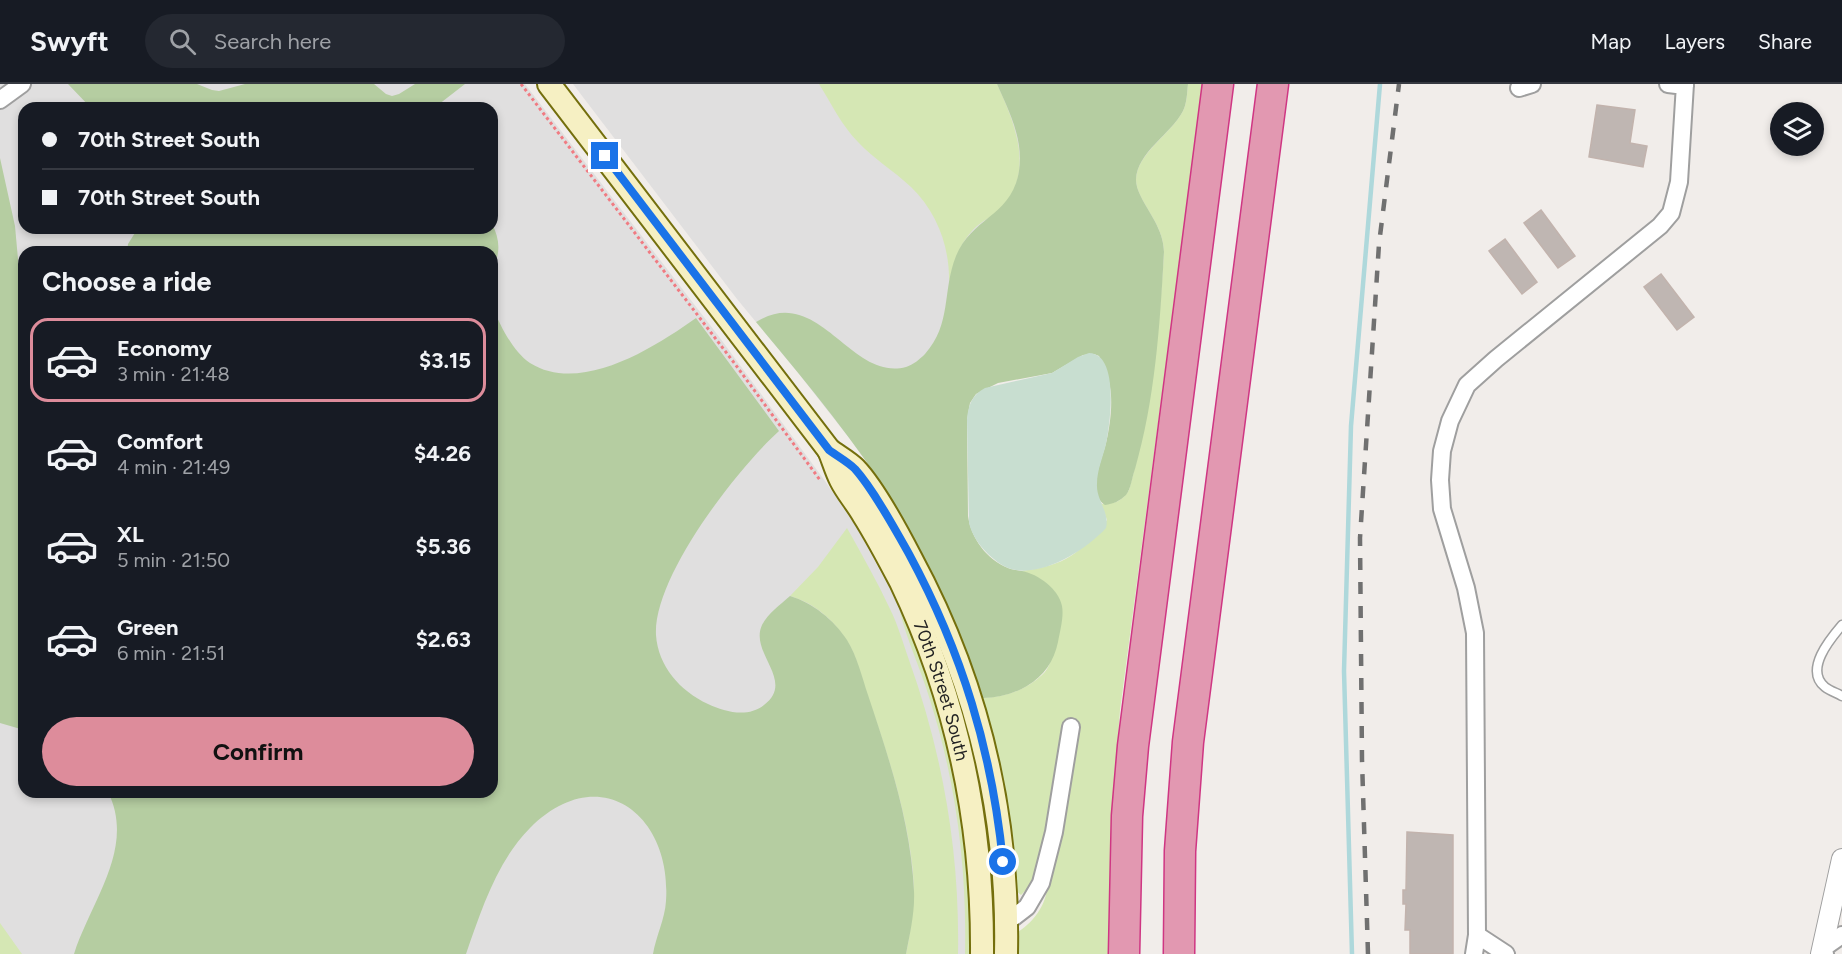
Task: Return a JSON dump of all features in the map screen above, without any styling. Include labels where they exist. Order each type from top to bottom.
[{"type":"highway","points":[[1124,954],[1127,816],[1133,746],[1218,84]]},
{"type":"highway","points":[[1179,954],[1180,850],[1188,742],[1273,84]]},
{"type":"main road","name":"70th Street South","points":[[549,84],[829,450],[840,479],[878,538],[911,603],[950,708],[966,774],[980,879],[982,954]]},
{"type":"main road","name":"70th Street South","points":[[829,450],[854,468],[893,526],[932,599],[961,668],[977,717],[990,771],[1001,842],[1007,918],[1006,954]]},
{"type":"street","points":[[0,100],[22,84]]},
{"type":"street","points":[[1474,954],[1477,935],[1475,633],[1466,588],[1442,509],[1440,480],[1442,451],[1450,421],[1467,385],[1660,226],[1671,213],[1679,182],[1685,85],[1668,84]]},
{"type":"street","points":[[1007,918],[1014,917],[1027,907],[1041,883],[1054,832],[1071,727]]},
{"type":"street","points":[[1822,952],[1842,859]]},
{"type":"street","points":[[1477,935],[1506,954]]},
{"type":"street","points":[[1822,952],[1842,935]]},
{"type":"lane","points":[[1842,625],[1820,656],[1818,669],[1819,679],[1824,687],[1842,696]]},
{"type":"path","points":[[521,84],[735,364],[823,485]]},
{"type":"shaded area","points":[[0,84],[525,84],[720,338],[825,481],[857,528],[892,593],[916,643],[958,786],[972,954],[0,954]]},
{"type":"shaded area","points":[[573,84],[1180,84],[1161,223],[857,448],[737,299]]},
{"type":"green space","points":[[68,84],[197,84],[219,91],[245,84],[374,84],[392,96],[415,84],[465,84],[442,102],[85,102]]},
{"type":"green space","points":[[819,84],[997,84],[1010,115],[1019,148],[1020,165],[1017,181],[1011,196],[1000,210],[977,226],[966,238],[955,259],[949,283],[944,243],[928,207],[911,187],[852,136]]},
{"type":"green space","points":[[997,84],[1188,84],[1183,111],[1148,152],[1138,170],[1136,180],[1140,196],[1160,231],[1164,252],[1152,389],[1142,443],[1126,495],[1116,502],[1105,505],[1099,500],[1097,493],[1097,476],[1110,422],[1111,408],[1109,383],[1099,356],[1083,355],[1052,373],[998,383],[976,394],[970,403],[967,420],[968,516],[976,540],[993,560],[1008,568],[1035,575],[1047,583],[1057,594],[1062,606],[1062,624],[1056,649],[1043,673],[1027,686],[1016,691],[983,698],[944,600],[922,553],[896,507],[847,435],[756,322],[778,313],[798,315],[816,323],[868,361],[886,368],[906,367],[925,354],[934,343],[943,319],[956,256],[963,243],[1008,198],[1015,186],[1019,171],[1017,137],[1011,115]]},
{"type":"green space","points":[[1188,84],[1203,84],[1120,710],[1111,836],[1110,954],[1016,954],[1016,933],[1028,925],[1044,900],[1047,886],[1046,873],[1043,851],[1032,884],[1021,895],[1016,891],[1000,768],[983,698],[1007,694],[1029,685],[1045,672],[1052,658],[1061,620],[1059,599],[1046,583],[1021,571],[1050,565],[1071,556],[1107,520],[1100,501],[1102,504],[1114,502],[1124,497],[1129,490],[1143,432],[1153,372],[1164,252],[1160,231],[1140,196],[1136,180],[1142,161],[1183,111]]},
{"type":"green space","points":[[0,158],[15,226],[18,259],[18,728],[0,723]]},
{"type":"green space","points":[[134,234],[497,234],[498,246],[128,246]]},
{"type":"green space","points":[[696,318],[779,431],[721,497],[683,555],[668,584],[659,611],[656,635],[661,657],[672,676],[698,699],[715,707],[744,713],[758,709],[773,696],[774,677],[761,646],[760,635],[762,625],[774,609],[790,596],[815,608],[829,619],[851,646],[891,767],[909,841],[914,891],[913,915],[906,954],[653,954],[666,901],[665,870],[657,843],[644,821],[626,806],[605,798],[581,798],[556,808],[530,828],[518,841],[491,887],[466,954],[74,954],[108,874],[114,854],[117,833],[115,813],[110,798],[498,798],[498,319],[518,352],[530,363],[550,371],[572,374],[617,363],[660,342]]},
{"type":"green space","points":[[1089,353],[1099,356],[1105,365],[1111,391],[1108,434],[1097,484],[1106,517],[1106,528],[1077,552],[1053,564],[1028,570],[1008,568],[988,554],[974,536],[969,523],[968,410],[974,397],[985,388],[1052,373]]},
{"type":"green space","points":[[847,528],[896,621],[931,732],[940,768],[952,842],[958,916],[958,954],[906,954],[914,886],[909,841],[894,776],[857,661],[844,636],[824,614],[808,603],[790,596],[818,567]]},
{"type":"green space","points":[[899,608],[935,697],[958,790],[968,853],[972,954],[965,954],[962,857],[947,762],[930,700]]},
{"type":"green space","points":[[0,923],[22,954],[0,954]]},
{"type":"building","points":[[1597,105],[1635,110],[1630,143],[1647,146],[1643,167],[1589,157]]},
{"type":"building","points":[[1541,210],[1575,256],[1558,268],[1524,223]]},
{"type":"building","points":[[1505,239],[1537,282],[1522,294],[1489,251]]},
{"type":"building","points":[[1661,274],[1694,317],[1677,330],[1644,287]]},
{"type":"building","points":[[1407,832],[1453,835],[1453,954],[1410,954],[1410,930],[1405,930],[1406,904],[1403,904],[1403,890],[1406,890]]},
{"type":"waterway","points":[[1352,954],[1344,671],[1351,426],[1380,84]]},
{"type":"railway","points":[[1368,954],[1362,760],[1360,538],[1379,244],[1399,84]]},
{"type":"route","points":[[605,156],[829,450],[854,468],[904,545],[932,599],[972,698],[990,771],[1003,862]]}]
